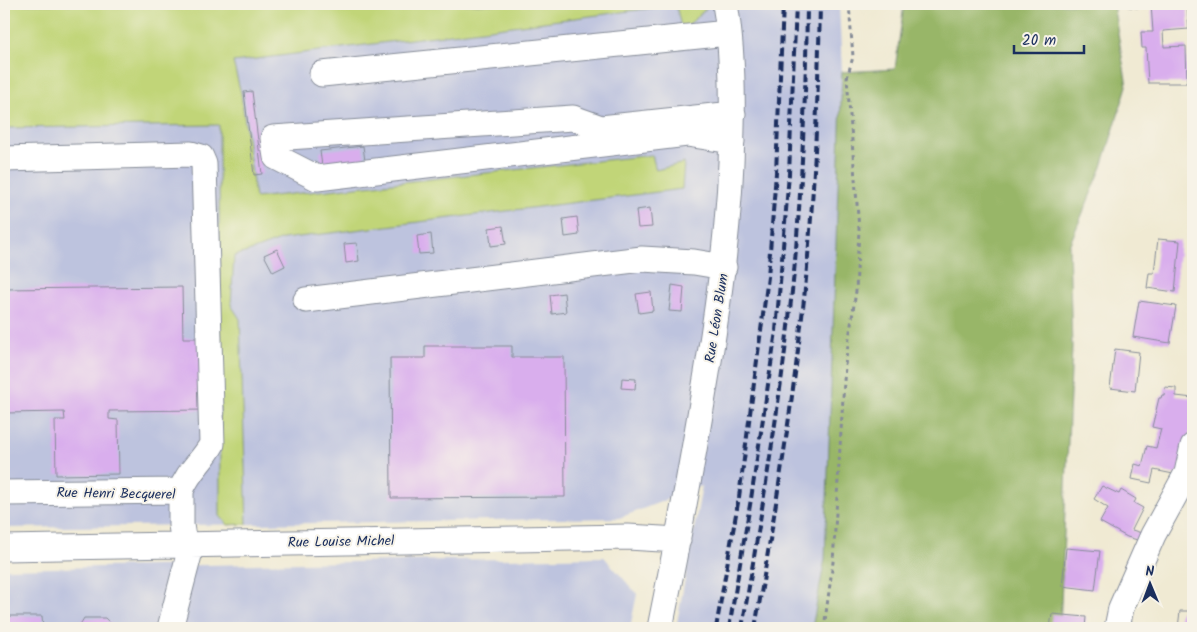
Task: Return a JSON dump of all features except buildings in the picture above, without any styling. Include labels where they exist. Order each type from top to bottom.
[{"type":"street","name":"Rue Léon Blum","points":[[660,628],[678,540],[724,267],[731,187],[734,91],[725,4]]},
{"type":"street","points":[[322,74],[728,33]]},
{"type":"street","points":[[732,114],[601,128],[573,118],[273,138],[276,157],[317,178],[687,134],[732,141]]},
{"type":"street","points":[[4,159],[191,154],[201,157],[204,164],[212,444],[185,479],[181,491]]},
{"type":"street","points":[[306,300],[642,259],[694,262],[724,267]]},
{"type":"street","points":[[1117,628],[1121,608],[1152,535],[1187,473],[1193,446]]},
{"type":"street","name":"Rue Henri Becquerel","points":[[4,493],[181,491],[181,525],[184,544],[189,555],[170,628]]},
{"type":"street","name":"Rue Louise Michel","points":[[4,548],[628,537],[678,540]]},
{"type":"path","points":[[824,628],[833,562],[845,365],[856,291],[860,229],[847,78],[853,57],[848,4]]},
{"type":"shaded area","points":[[4,4],[839,4],[842,72],[825,559],[812,628],[676,628],[702,486],[619,518],[4,528]]},
{"type":"shaded area","points":[[604,557],[637,594],[630,628],[4,628],[4,569]]},
{"type":"green space","points":[[4,4],[711,4],[682,31],[676,5],[233,62],[241,93],[255,198],[652,155],[656,170],[684,163],[682,189],[283,239],[234,256],[231,305],[240,319],[247,524],[228,525],[220,516],[219,125],[4,128]]},
{"type":"green space","points":[[904,4],[1113,4],[1127,86],[1102,167],[1069,246],[1072,347],[1060,628],[812,628],[825,559],[842,72],[895,69]]},
{"type":"railway","points":[[716,628],[739,497],[768,277],[776,173],[783,4]]},
{"type":"railway","points":[[729,628],[751,499],[776,331],[789,174],[796,4]]},
{"type":"railway","points":[[742,628],[778,406],[794,272],[803,138],[807,4]]},
{"type":"railway","points":[[755,628],[782,464],[804,299],[815,152],[820,4]]}]
